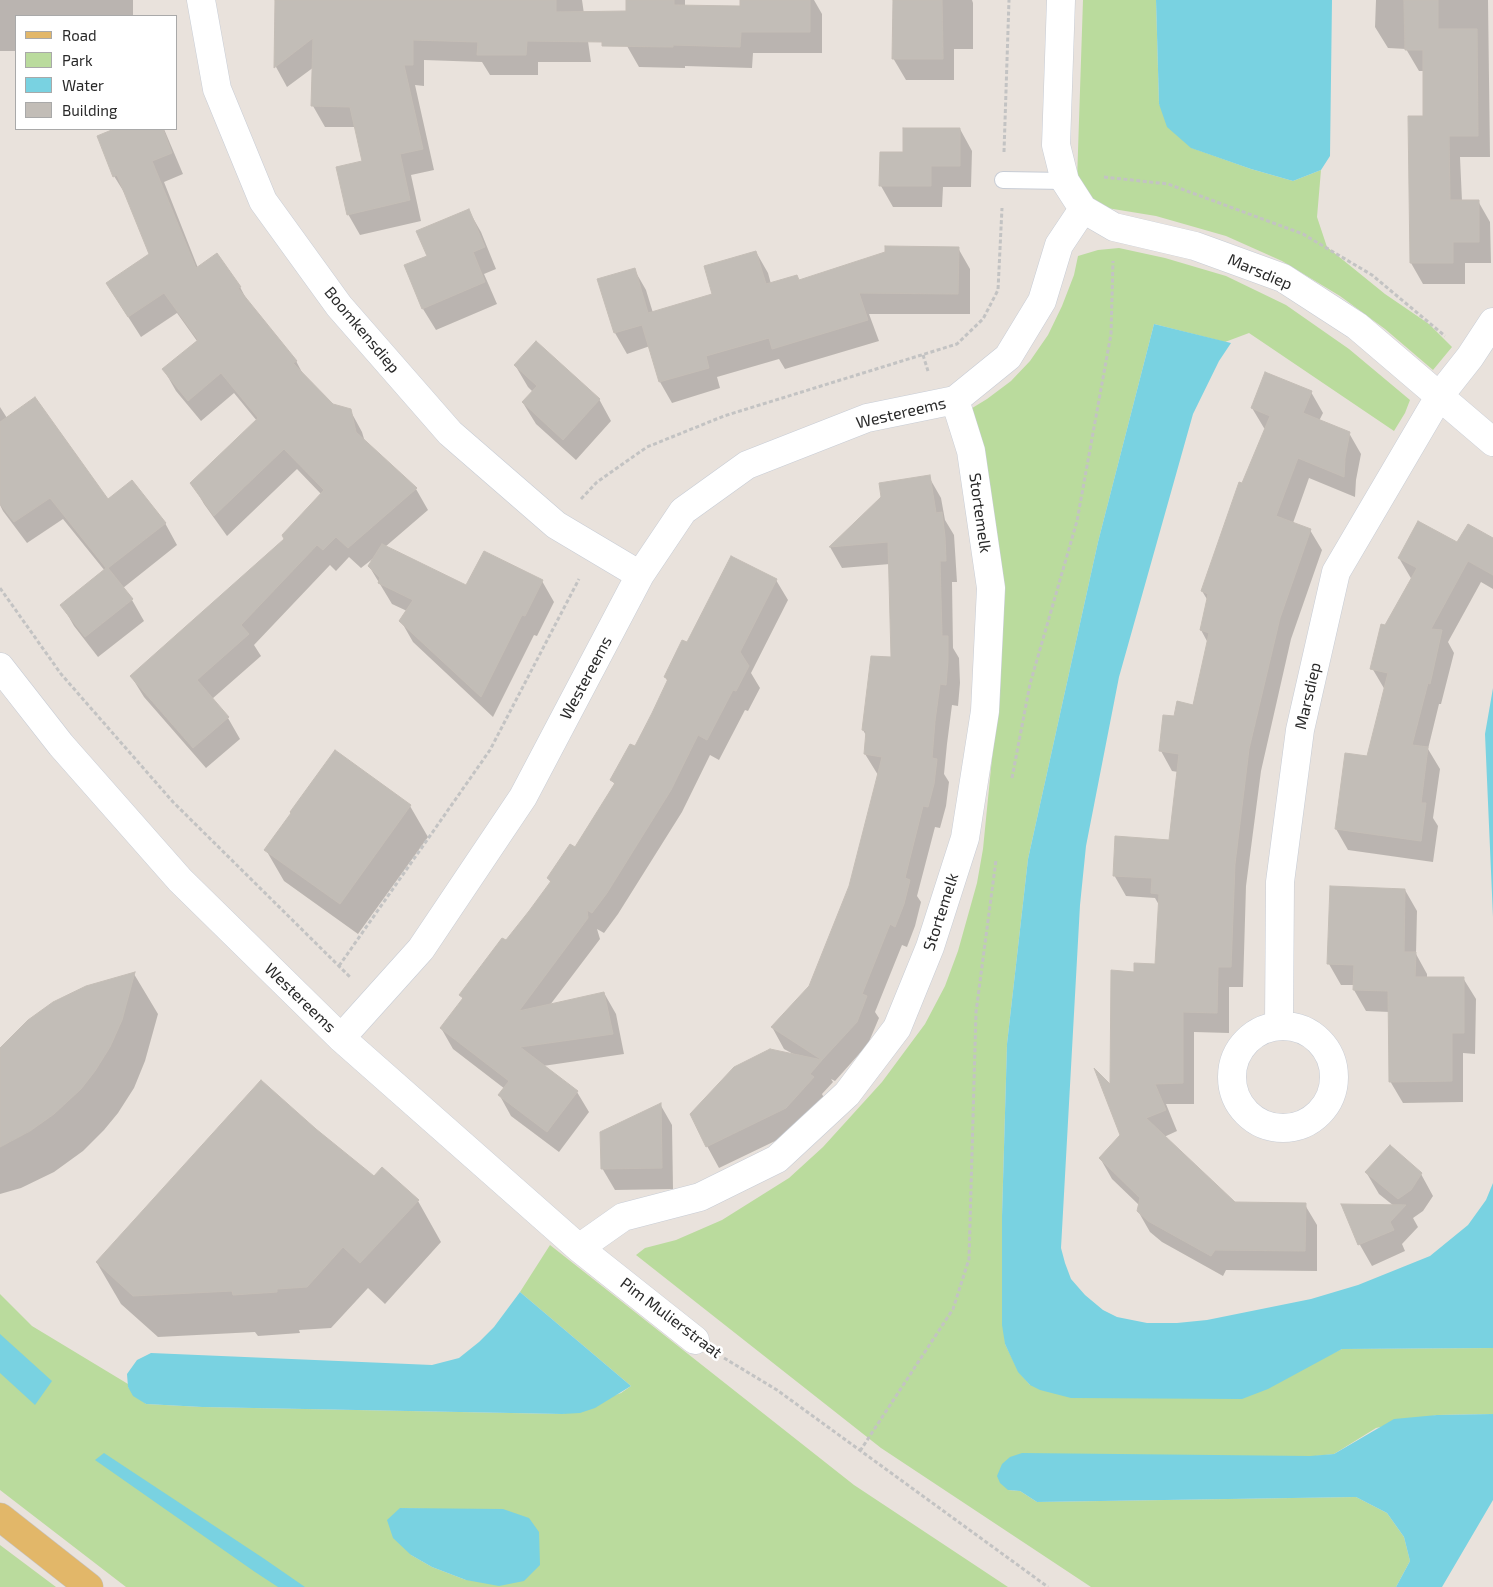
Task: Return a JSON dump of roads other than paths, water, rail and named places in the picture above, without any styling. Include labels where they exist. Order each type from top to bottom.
[{"type":"main road","points":[[0,1517],[89,1587]]},
{"type":"street","name":"Boomkensdiep","points":[[201,0],[217,89],[264,201],[339,306],[450,433],[556,525],[640,575]]},
{"type":"street","points":[[1061,0],[1056,145],[1065,181],[1083,209]]},
{"type":"street","name":"Marsdiep","points":[[1083,209],[1114,227],[1195,246],[1283,278],[1357,326],[1493,442]]},
{"type":"street","name":"Westereems","points":[[0,667],[61,745],[180,880],[341,1038],[421,949],[523,797],[640,575],[683,511],[747,465],[867,418],[955,400],[1008,357],[1042,301],[1059,245],[1083,209]]},
{"type":"street","points":[[1440,395],[1470,357],[1493,322]]},
{"type":"street","name":"Marsdiep","points":[[1280,1025],[1280,882],[1282,863],[1300,730],[1336,572],[1440,395]]},
{"type":"street","name":"Stortemelk","points":[[580,1248],[623,1217],[700,1197],[777,1159],[847,1094],[896,1028],[930,947],[965,838],[985,711],[991,588],[971,451],[955,400]]},
{"type":"street","name":"Pim Mulierstraat","points":[[341,1038],[580,1248],[695,1340]]},
{"type":"lane","points":[[1003,180],[1065,181]]},
{"type":"water","points":[[1156,0],[1332,0],[1330,156],[1321,170],[1293,181],[1251,169],[1191,148],[1167,127],[1159,104]]},
{"type":"water","points":[[1154,324],[1231,343],[1219,361],[1193,414],[1119,677],[1086,846],[1080,905],[1061,1248],[1065,1263],[1071,1279],[1085,1295],[1103,1310],[1117,1317],[1147,1323],[1207,1320],[1311,1299],[1358,1285],[1430,1256],[1468,1225],[1486,1200],[1493,1183],[1493,1348],[1342,1349],[1268,1389],[1242,1399],[1071,1398],[1040,1390],[1030,1385],[1018,1372],[1005,1344],[1002,1325],[1002,1216],[1007,1044],[1028,859],[1098,542]]},
{"type":"water","points":[[1493,688],[1493,917],[1485,734]]},
{"type":"water","points":[[520,1292],[631,1386],[595,1408],[580,1413],[562,1414],[202,1407],[146,1404],[133,1396],[128,1387],[127,1374],[137,1360],[151,1353],[432,1365],[459,1358],[479,1342],[494,1327]]},
{"type":"water","points":[[0,1334],[52,1381],[35,1405],[0,1373]]},
{"type":"water","points":[[1493,1414],[1493,1500],[1442,1587],[1396,1587],[1410,1561],[1404,1537],[1387,1513],[1356,1497],[1037,1502],[1020,1491],[1008,1490],[1000,1483],[997,1476],[1002,1464],[1010,1457],[1022,1453],[1310,1456],[1334,1454],[1394,1419],[1437,1415]]},
{"type":"water","points":[[104,1453],[305,1587],[278,1587],[255,1572],[95,1460]]},
{"type":"water","points":[[400,1508],[503,1509],[529,1518],[539,1532],[540,1565],[524,1581],[499,1586],[466,1580],[432,1567],[411,1555],[393,1538],[387,1520]]}]
